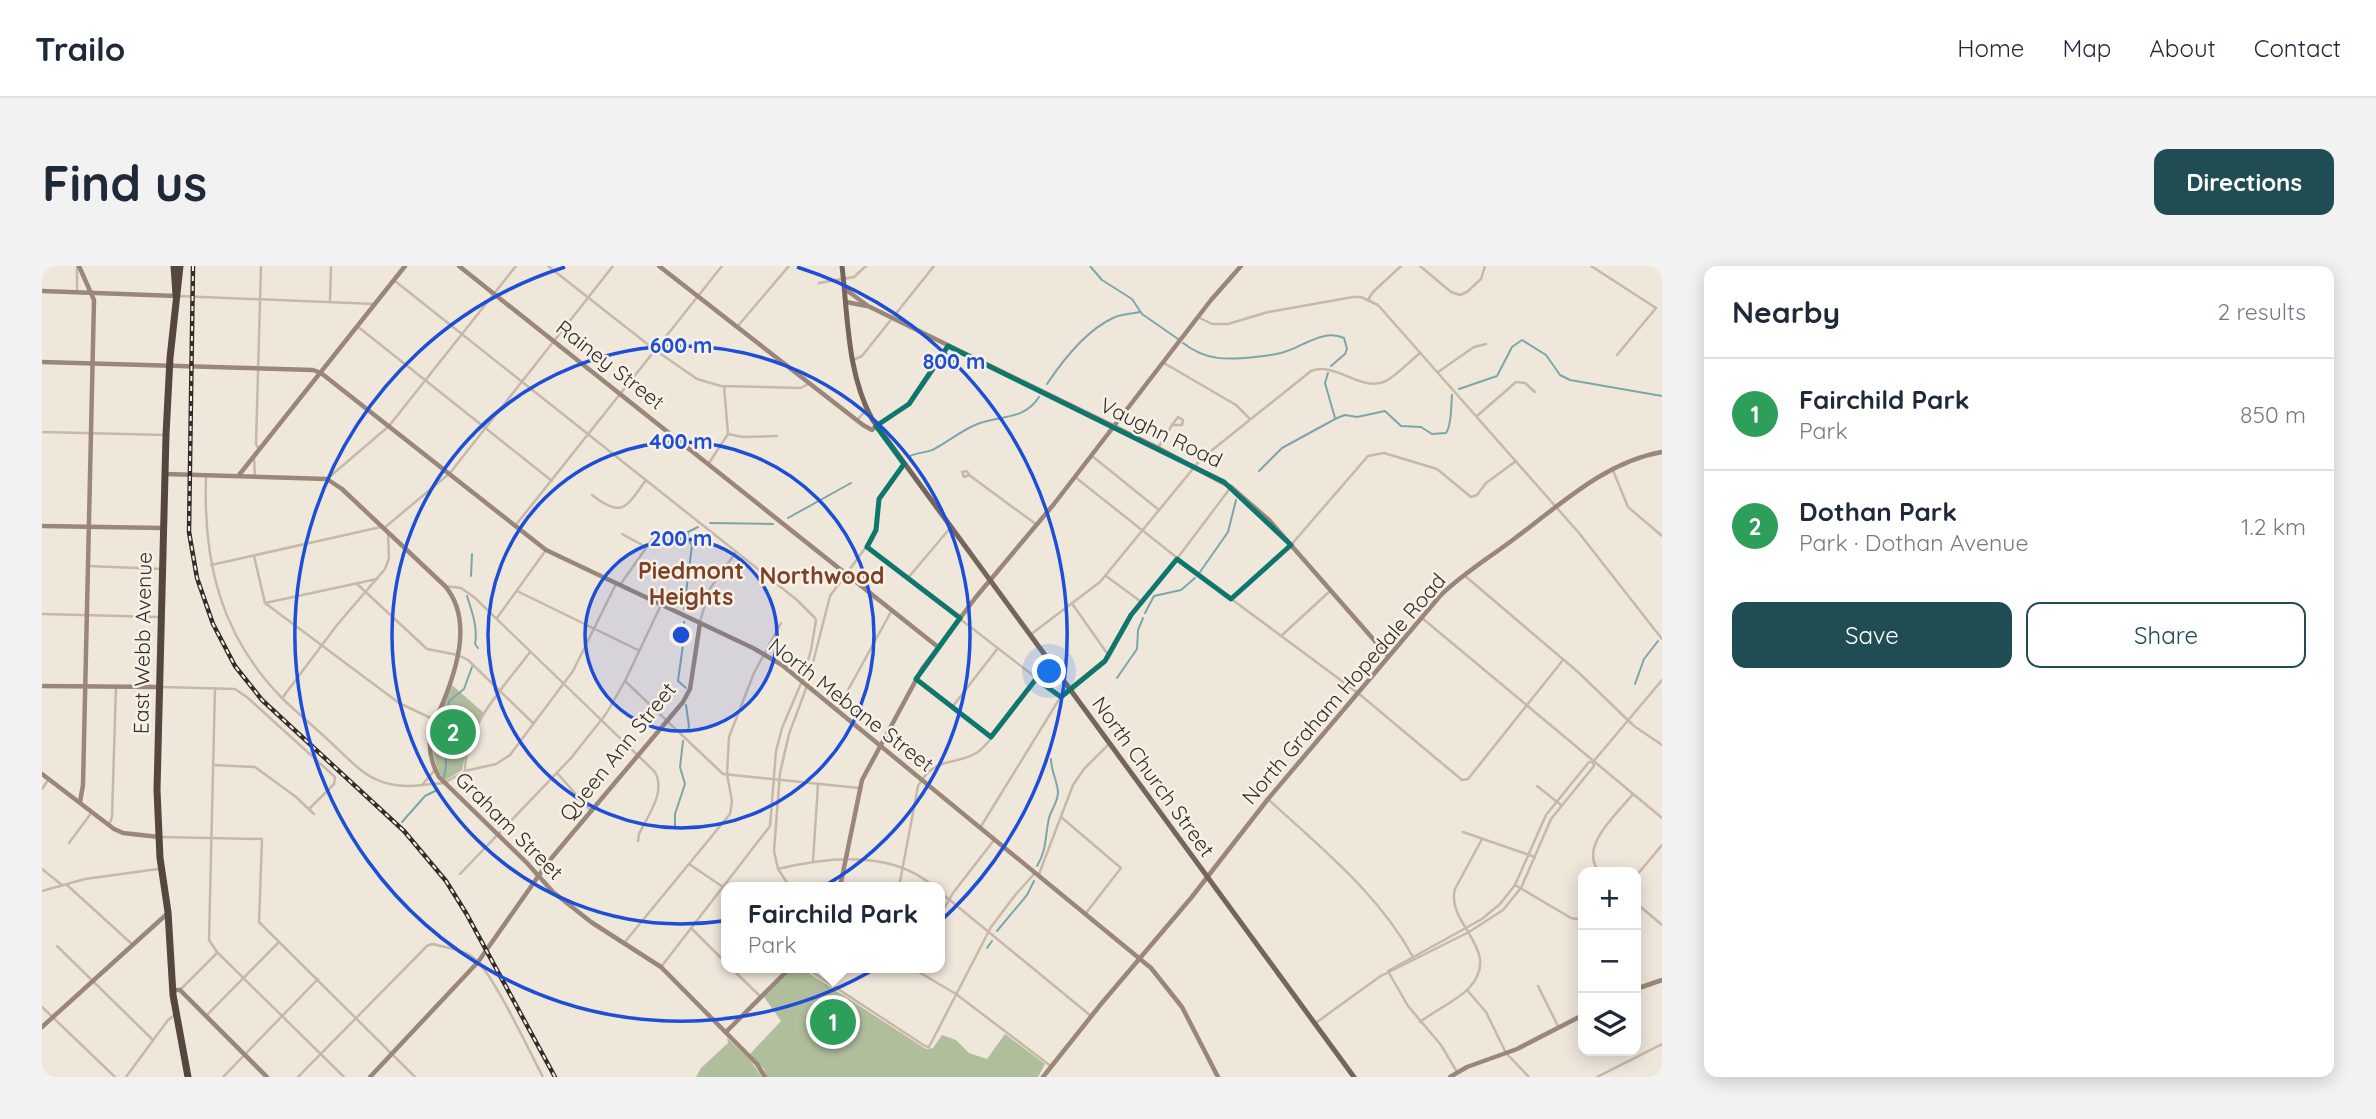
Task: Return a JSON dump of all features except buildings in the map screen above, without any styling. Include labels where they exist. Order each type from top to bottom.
[{"type":"highway","name":"East Webb Avenue","points":[[174,266],[173,287],[176,296]]},
{"type":"highway","name":"East Webb Avenue","points":[[180,266],[166,435],[157,790],[176,1014],[188,1077]]},
{"type":"main road","name":"North Church Street","points":[[842,266],[856,379],[876,426],[1354,1077]]},
{"type":"street","points":[[77,292],[78,266]]},
{"type":"street","points":[[78,266],[93,293],[83,795],[80,802]]},
{"type":"street","points":[[259,450],[256,444],[261,266]]},
{"type":"street","points":[[330,302],[331,266]]},
{"type":"street","points":[[239,476],[405,266]]},
{"type":"street","name":"Rainey Street","points":[[458,266],[938,647]]},
{"type":"street","points":[[165,474],[327,479],[389,426],[516,266]]},
{"type":"street","points":[[548,266],[655,350],[697,379],[724,386],[801,388],[809,384]]},
{"type":"street","points":[[211,565],[382,528],[450,473],[613,266]]},
{"type":"street","points":[[659,266],[872,430],[909,404],[933,374],[948,346]]},
{"type":"street","points":[[515,526],[722,266]]},
{"type":"street","points":[[737,327],[789,266]]},
{"type":"street","points":[[819,283],[856,276],[866,266]]},
{"type":"street","points":[[853,360],[862,356],[934,266]]},
{"type":"street","points":[[841,882],[859,788],[916,679],[960,618],[1115,428],[1198,317],[1241,266]]},
{"type":"street","points":[[1368,300],[1401,266]]},
{"type":"street","points":[[1420,266],[1451,292],[1460,295],[1481,279],[1485,266]]},
{"type":"street","points":[[1591,266],[1656,309],[1617,355]]},
{"type":"street","points":[[394,281],[797,600],[815,618],[825,619]]},
{"type":"street","name":"Vaughn Road","points":[[844,288],[868,306],[1158,448],[1231,487],[1259,510],[1388,656]]},
{"type":"street","points":[[42,291],[375,304]]},
{"type":"street","points":[[1198,317],[1223,325],[1268,312],[1357,297],[1382,309],[1557,507],[1662,639]]},
{"type":"street","name":"Vaughn Road","points":[[846,302],[868,306]]},
{"type":"street","points":[[357,326],[553,481]]},
{"type":"street","points":[[1438,372],[1474,347],[1486,344]]},
{"type":"street","points":[[1030,635],[1073,605],[1106,576],[1194,466],[1315,369],[1325,368],[1366,383],[1379,383],[1394,375],[1420,352]]},
{"type":"street","points":[[42,362],[313,370],[321,373]]},
{"type":"street","points":[[1164,363],[1230,401],[1250,419]]},
{"type":"street","name":"North Mebane Street","points":[[321,373],[546,550],[763,653],[802,681],[1157,974],[1181,1006],[1218,1077]]},
{"type":"street","points":[[1477,416],[1516,382],[1525,383],[1535,392]]},
{"type":"street","points":[[709,463],[728,434],[724,386]]},
{"type":"street","points":[[858,419],[867,409]]},
{"type":"street","points":[[1158,448],[1172,425]]},
{"type":"street","points":[[42,432],[166,435]]},
{"type":"street","points":[[728,434],[743,437],[777,436]]},
{"type":"street","name":"North Graham Hopedale Road","points":[[1043,1077],[1268,799],[1440,596],[1612,468],[1662,452]]},
{"type":"street","points":[[1231,598],[1291,545],[1363,460],[1372,454],[1384,453],[1437,469],[1471,497],[1516,461]]},
{"type":"street","points":[[1092,456],[1159,510]]},
{"type":"street","points":[[254,457],[255,476]]},
{"type":"street","points":[[787,882],[778,869],[775,836],[779,780],[789,734],[807,686],[830,596],[867,547],[876,530],[879,499],[904,464]]},
{"type":"street","points":[[1612,468],[1628,507],[1662,536]]},
{"type":"street","points":[[969,475],[1037,525]]},
{"type":"street","points":[[206,476],[205,519],[211,565],[224,610],[251,660],[282,698],[375,780],[400,787],[444,783],[465,771],[492,766],[507,758],[576,666],[618,584],[658,531]]},
{"type":"street","points":[[1075,477],[1177,559],[1358,693],[1464,781],[1563,660]]},
{"type":"street","name":"Graham Street","points":[[327,479],[342,489],[454,597],[460,626],[458,655],[430,742],[435,769],[444,783],[553,892],[579,914],[661,967],[757,1064],[765,1077]]},
{"type":"street","points":[[592,495],[609,508],[621,507],[631,500],[646,480]]},
{"type":"street","points":[[980,828],[1060,697],[1109,657],[1125,625],[1141,602],[1231,487]]},
{"type":"street","points":[[42,526],[163,528]]},
{"type":"street","points":[[908,578],[951,527]]},
{"type":"street","points":[[282,698],[386,567],[389,558],[388,534]]},
{"type":"street","points":[[622,534],[646,547]]},
{"type":"street","points":[[867,547],[1060,697]]},
{"type":"street","points":[[496,619],[546,550]]},
{"type":"street","name":"Queen Ann Street","points":[[370,1077],[478,962],[539,876],[683,702],[690,688],[700,622],[709,590],[736,552]]},
{"type":"street","points":[[254,556],[265,603],[399,703],[436,720]]},
{"type":"street","points":[[88,566],[162,569]]},
{"type":"street","points":[[1106,576],[1141,602]]},
{"type":"street","points":[[1464,576],[1563,660],[1628,720],[1662,745]]},
{"type":"street","points":[[265,603],[377,579]]},
{"type":"street","points":[[356,583],[427,649],[458,655],[473,664],[533,723]]},
{"type":"street","points":[[445,586],[467,591],[655,772],[659,791],[638,841]]},
{"type":"street","points":[[1281,636],[1331,591]]},
{"type":"street","points":[[517,592],[638,650]]},
{"type":"street","points":[[460,874],[556,773],[601,720],[625,681],[661,605]]},
{"type":"street","points":[[1073,605],[1109,657]]},
{"type":"street","points":[[837,710],[892,610]]},
{"type":"street","points":[[42,614],[160,617]]},
{"type":"street","points":[[729,882],[771,822],[772,779],[782,728],[802,681],[811,650],[815,618]]},
{"type":"street","points":[[1422,618],[1662,818]]},
{"type":"street","points":[[624,943],[731,811],[727,774],[732,728],[763,653],[781,623]]},
{"type":"street","points":[[952,707],[998,648]]},
{"type":"street","points":[[465,771],[472,735],[530,652]]},
{"type":"street","points":[[916,679],[990,737]]},
{"type":"street","points":[[900,882],[921,780],[940,763],[974,754],[1036,679]]},
{"type":"street","points":[[1315,1024],[1381,976],[1495,909],[1516,885],[1544,820],[1556,802],[1662,680]]},
{"type":"street","points":[[625,681],[720,772],[859,788]]},
{"type":"street","points":[[42,686],[237,690],[335,778],[334,784],[309,809]]},
{"type":"street","points":[[109,825],[112,817],[116,686]]},
{"type":"street","points":[[215,688],[209,940],[217,952],[344,1077]]},
{"type":"street","points":[[814,973],[925,1046],[929,1046],[988,932],[1016,894],[1045,864],[1078,777],[1110,744]]},
{"type":"street","points":[[1381,976],[1469,932],[1498,914],[1521,888],[1551,819],[1594,766],[1593,762]]},
{"type":"street","points":[[213,765],[255,767],[314,814]]},
{"type":"street","points":[[422,785],[435,769]]},
{"type":"street","points":[[556,773],[591,811]]},
{"type":"street","points":[[42,774],[123,833],[159,837],[262,839],[258,919],[415,1077]]},
{"type":"street","points":[[42,789],[49,779]]},
{"type":"street","points":[[813,861],[818,784]]},
{"type":"street","points":[[1537,786],[1561,805]]},
{"type":"street","points":[[1596,867],[1592,861],[1594,844],[1633,794]]},
{"type":"street","points":[[1268,799],[1353,876],[1400,934],[1413,958]]},
{"type":"street","points":[[69,843],[92,812]]},
{"type":"street","points":[[1061,817],[1120,866],[1120,872],[1085,914]]},
{"type":"street","points":[[767,831],[775,836]]},
{"type":"street","points":[[1463,832],[1535,857]]},
{"type":"street","points":[[945,905],[994,839]]},
{"type":"street","points":[[1420,1022],[1467,990],[1477,974],[1477,945],[1455,908],[1453,894],[1482,839]]},
{"type":"street","points":[[1641,870],[1662,845]]},
{"type":"street","points":[[778,869],[813,861],[845,858],[902,869],[927,882]]},
{"type":"street","points":[[689,864],[721,884]]},
{"type":"street","points":[[42,891],[93,878],[162,868]]},
{"type":"street","points":[[42,869],[62,886]]},
{"type":"street","points":[[67,885],[133,945]]},
{"type":"street","points":[[1516,885],[1571,918],[1578,919]]},
{"type":"street","points":[[661,967],[721,892]]},
{"type":"street","points":[[945,896],[1091,1016]]},
{"type":"street","points":[[1641,907],[1662,925]]},
{"type":"street","points":[[42,1027],[168,912]]},
{"type":"street","points":[[691,928],[721,958]]},
{"type":"street","points":[[206,1016],[279,942]]},
{"type":"street","points":[[298,1077],[430,944],[472,956],[478,962],[543,1077]]},
{"type":"street","points":[[57,946],[153,1040]]},
{"type":"street","points":[[217,952],[176,990],[267,1077]]},
{"type":"street","points":[[736,973],[761,997]]},
{"type":"street","points":[[726,1032],[785,973]]},
{"type":"street","points":[[920,973],[956,994],[1052,1067]]},
{"type":"street","points":[[1389,973],[1408,1006],[1444,1049],[1457,1072]]},
{"type":"street","points":[[223,1077],[318,979]]},
{"type":"street","points":[[1641,987],[1662,980]]},
{"type":"street","points":[[1538,986],[1559,1028]]},
{"type":"street","points":[[1467,990],[1486,1012],[1506,1053],[1529,1077]]},
{"type":"street","points":[[42,1007],[114,1077]]},
{"type":"street","points":[[126,1077],[168,1020],[176,1014]]},
{"type":"street","points":[[1450,1077],[1578,1018]]},
{"type":"street","points":[[1597,1077],[1662,1044]]},
{"type":"highlighted area","points":[[948,346],[1224,482],[1291,545],[1231,599],[1177,559],[1131,615],[1105,661],[1061,697],[1036,679],[991,737],[916,679],[960,618],[867,547],[876,530],[879,499],[904,464],[876,426],[909,404]]},
{"type":"green space","points":[[452,685],[484,713],[469,741],[462,770],[446,780],[437,766],[433,743],[437,721]]},
{"type":"green space","points":[[787,973],[809,973],[926,1049],[933,1048],[942,1035],[956,1040],[969,1053],[987,1059],[1005,1034],[1045,1064],[1038,1077],[767,1077],[764,1069],[750,1054],[781,1021],[764,997]]},
{"type":"green space","points":[[727,1038],[750,1060],[762,1077],[696,1077],[701,1068],[728,1043]]},
{"type":"waterway","points":[[1090,266],[1102,280],[1132,299],[1142,314],[1178,339]]},
{"type":"waterway","points":[[1047,384],[1068,356],[1093,330],[1116,317],[1140,312]]},
{"type":"waterway","points":[[1183,343],[1209,356],[1236,359],[1279,353],[1329,335],[1344,338],[1347,349],[1345,354],[1331,366]]},
{"type":"waterway","points":[[1459,389],[1497,376],[1512,347],[1522,340],[1546,355],[1560,375],[1570,380],[1662,396]]},
{"type":"waterway","points":[[1328,373],[1325,383],[1335,418]]},
{"type":"waterway","points":[[1259,471],[1282,448],[1345,415],[1357,417],[1385,411],[1401,426],[1421,427],[1432,434],[1446,433],[1452,395]]},
{"type":"waterway","points":[[910,456],[933,450],[975,425],[1018,414],[1033,405],[1039,397]]},
{"type":"waterway","points":[[788,518],[851,483]]},
{"type":"waterway","points":[[1200,572],[1228,532],[1236,500]]},
{"type":"waterway","points":[[710,523],[773,524]]},
{"type":"waterway","points":[[684,609],[692,545],[688,540],[688,532],[698,527]]},
{"type":"waterway","points":[[471,576],[472,554]]},
{"type":"waterway","points":[[1145,613],[1154,596],[1181,590],[1195,578]]},
{"type":"waterway","points":[[467,596],[473,614],[475,644],[478,648]]},
{"type":"waterway","points":[[1117,678],[1137,649],[1138,630],[1143,618]]},
{"type":"waterway","points":[[684,622],[678,681],[686,688]]},
{"type":"waterway","points":[[1635,684],[1644,659],[1658,641]]},
{"type":"waterway","points":[[444,777],[445,728],[449,701],[464,689],[472,667]]},
{"type":"waterway","points":[[686,705],[688,731]]},
{"type":"waterway","points":[[675,827],[675,814],[685,784],[680,767],[683,741]]},
{"type":"waterway","points":[[1037,866],[1044,849],[1049,818],[1058,796],[1051,759]]},
{"type":"waterway","points":[[402,822],[425,796],[437,790]]},
{"type":"waterway","points":[[997,931],[1027,895],[1034,881]]},
{"type":"waterway","points":[[987,948],[992,941]]},
{"type":"railway","points":[[193,266],[189,532],[197,578],[213,624],[235,666],[262,700],[404,831],[446,881],[555,1077]]},
{"type":"place","name":"Dothan Park","points":[[453,732]]},
{"type":"place","name":"Fairchild Park","points":[[833,1022]]},
{"type":"district","name":"Northwood","points":[[822,576]]},
{"type":"district","name":"Piedmont Heights","points":[[691,584]]}]
